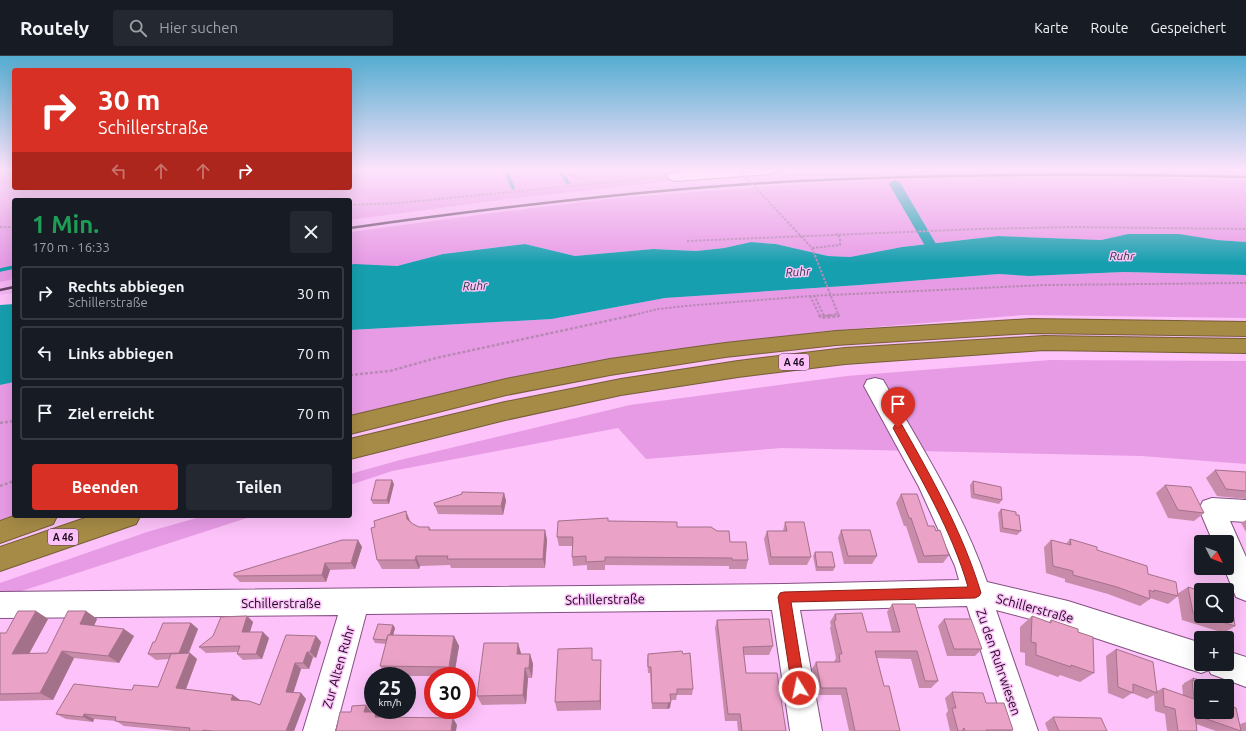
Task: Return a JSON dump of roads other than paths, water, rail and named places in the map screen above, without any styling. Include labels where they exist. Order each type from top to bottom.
[{"type":"highway","name":"A 46","points":[[352,425],[506,387],[610,367],[741,348],[836,338],[1031,326],[1246,329]]},
{"type":"highway","name":"A 46","points":[[352,449],[505,411],[620,388],[723,371],[845,356],[1044,343],[1246,346]]},
{"type":"highway","name":"A 46","points":[[0,532],[38,518]]},
{"type":"highway","name":"A 46","points":[[0,559],[121,518]]},
{"type":"street","name":"Zu den Ruhrwiesen","points":[[875,386],[930,483],[968,566],[975,593],[1022,731]]},
{"type":"street","points":[[1223,535],[1212,509],[1246,511]]},
{"type":"street","points":[[1234,561],[1246,588]]},
{"type":"street","name":"Schillerstraße","points":[[0,605],[784,597],[975,593],[1007,599],[1068,616],[1194,656]]},
{"type":"street","points":[[784,597],[806,731]]},
{"type":"street","name":"Zur Alten Ruhr","points":[[319,731],[356,602]]},
{"type":"street","points":[[1234,668],[1246,672]]},
{"type":"water","name":"Ruhr","points":[[1128,234],[1179,234],[1217,240],[1246,242],[1246,275],[1124,272],[1029,276],[999,274],[665,298],[552,319],[352,330],[352,264],[354,264],[397,266],[443,254],[525,244],[575,256],[653,249],[696,251],[724,248],[751,242],[776,244],[828,256],[850,257],[902,247],[998,236],[1101,240]]},
{"type":"water","points":[[12,304],[12,382],[0,385],[0,305]]},
{"type":"waterway","points":[[905,200],[930,244]]},
{"type":"waterway","points":[[0,270],[12,267]]},
{"type":"railway","points":[[352,228],[570,200]]},
{"type":"railway","points":[[0,290],[12,287]]}]
